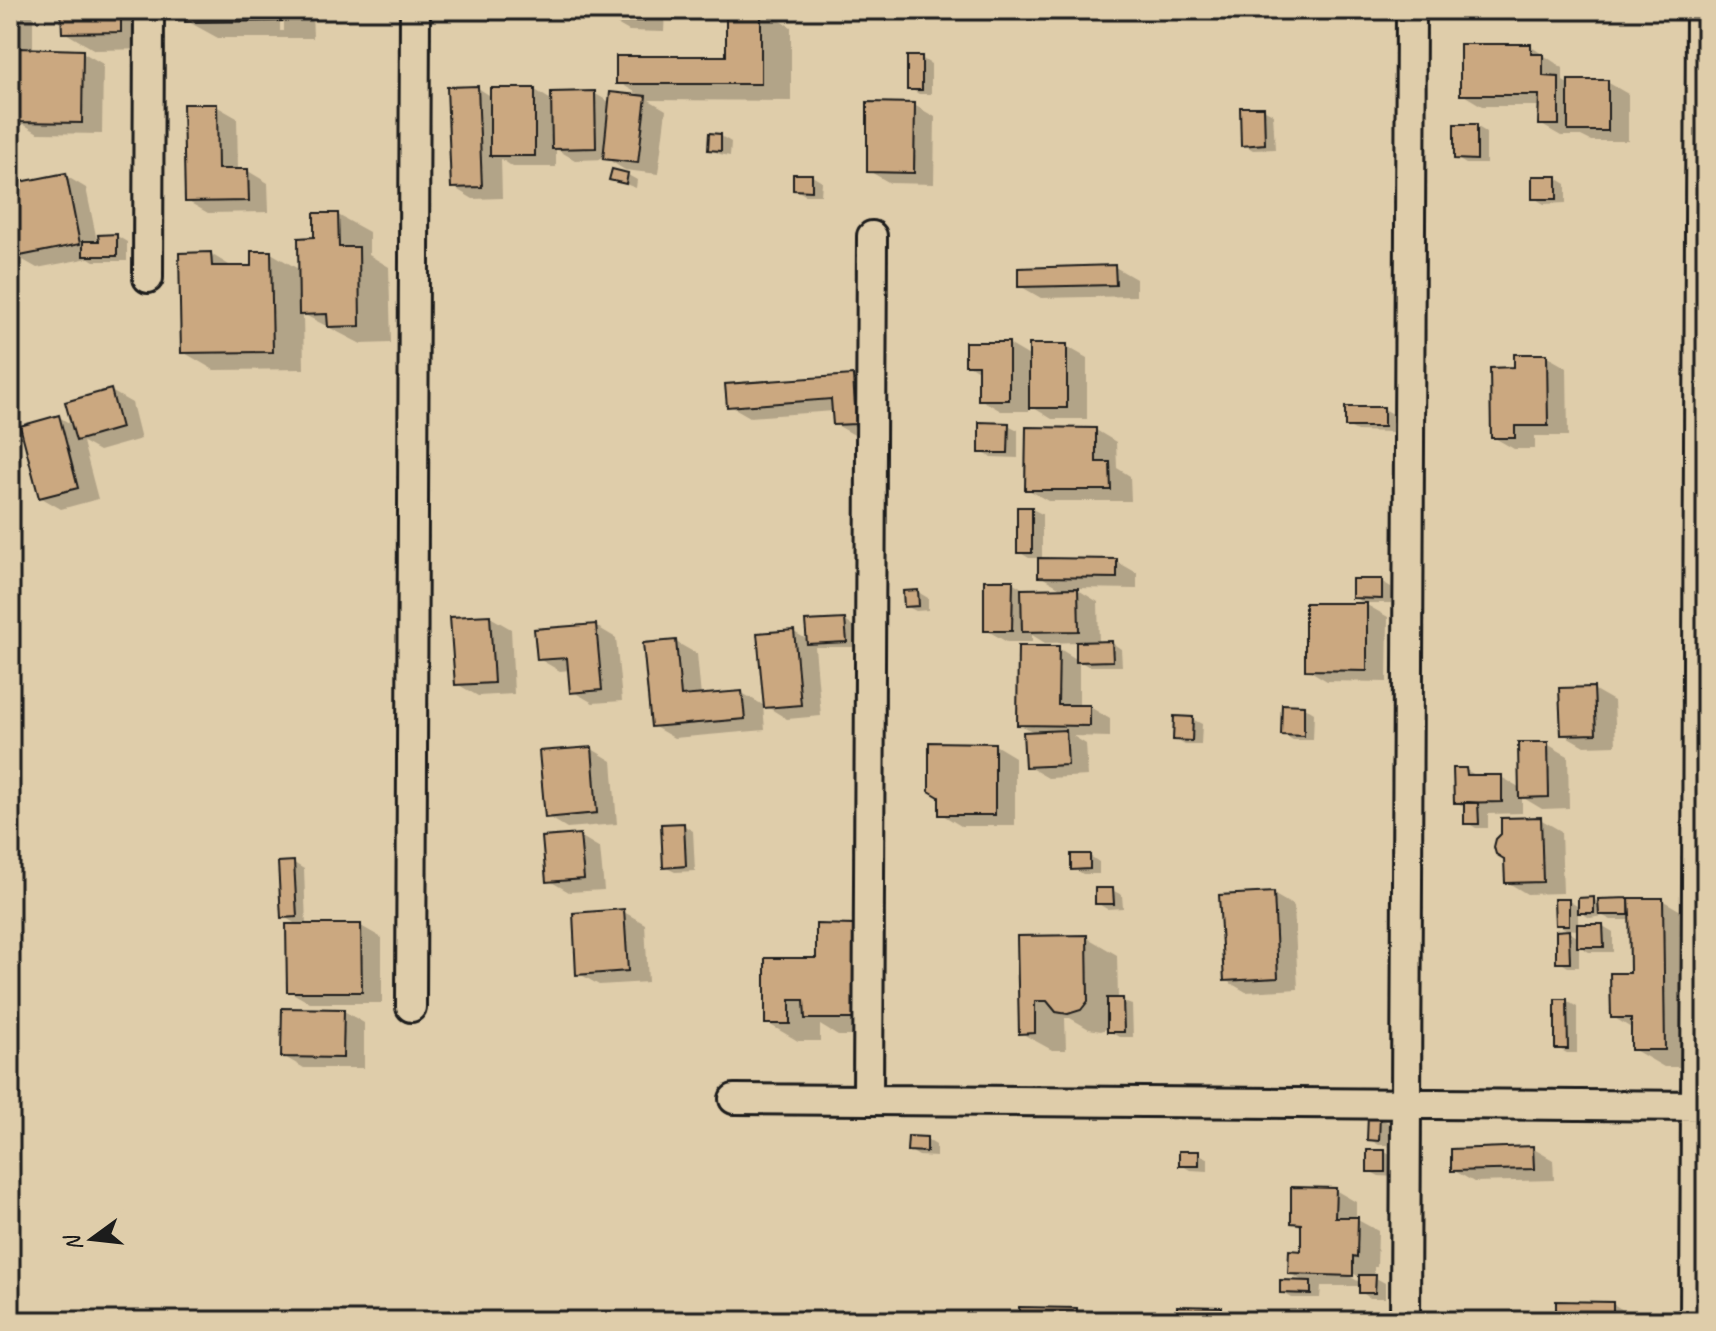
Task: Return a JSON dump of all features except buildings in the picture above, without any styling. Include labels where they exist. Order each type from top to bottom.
[{"type":"street","points":[[148,278],[149,10]]},
{"type":"street","points":[[411,1007],[415,10]]},
{"type":"street","points":[[1405,1321],[1411,10]]},
{"type":"street","points":[[1695,1321],[1701,1106],[1701,10]]},
{"type":"street","points":[[868,1099],[872,236]]},
{"type":"street","points":[[734,1099],[1701,1106]]}]
